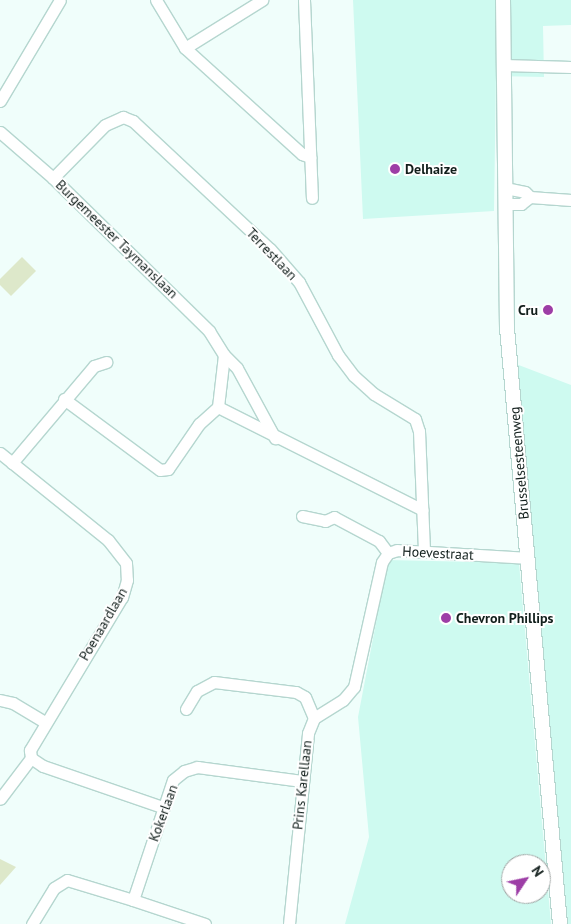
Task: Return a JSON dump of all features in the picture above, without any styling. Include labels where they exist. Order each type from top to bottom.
[{"type":"main road","name":"Brusselsesteenweg","points":[[503,0],[507,328],[560,924]]},
{"type":"street","points":[[0,101],[60,0]]},
{"type":"street","points":[[156,0],[185,48],[292,145],[310,157]]},
{"type":"street","points":[[185,48],[262,0]]},
{"type":"street","points":[[304,0],[312,198]]},
{"type":"street","points":[[504,65],[571,67]]},
{"type":"street","name":"Terrestlaan","points":[[53,178],[105,125],[123,117],[133,121],[270,249],[299,282],[338,355],[354,376],[374,394],[415,419],[419,431],[424,551]]},
{"type":"street","name":"Burgemeester Taymanslaan","points":[[0,132],[53,178],[186,306],[209,331],[224,355],[237,368],[275,438]]},
{"type":"street","points":[[292,145],[309,132]]},
{"type":"street","points":[[505,188],[525,192],[530,197],[571,200]]},
{"type":"street","points":[[505,204],[521,204],[530,197]]},
{"type":"street","points":[[64,399],[160,470],[168,469],[199,424],[218,407],[224,355]]},
{"type":"street","points":[[12,463],[64,399],[94,366],[106,362]]},
{"type":"street","points":[[218,407],[275,438],[423,510]]},
{"type":"street","name":"Poenaardlaan","points":[[0,453],[108,540],[126,563],[127,580],[122,597],[45,722],[30,750],[31,758],[0,799]]},
{"type":"street","name":"Hoevestraat","points":[[302,516],[325,521],[334,517],[379,542],[388,553],[397,550],[528,558]]},
{"type":"street","points":[[186,709],[197,691],[214,682],[296,692],[305,697],[314,718],[343,700],[354,687],[382,562],[388,553]]},
{"type":"street","points":[[0,700],[13,703],[45,722]]},
{"type":"street","name":"Prins Karellaan","points":[[289,924],[302,781],[308,733],[314,718]]},
{"type":"street","points":[[31,758],[44,766],[162,807]]},
{"type":"street","name":"Kokerlaan","points":[[134,900],[162,807],[174,780],[184,771],[198,767],[302,781]]},
{"type":"street","points":[[32,924],[54,888],[67,880],[205,924]]},
{"type":"shaded area","points":[[353,0],[571,0],[571,25],[543,26],[544,77],[496,76],[494,211],[363,219]]},
{"type":"shaded area","points":[[22,257],[36,271],[11,296],[0,285],[0,279]]},
{"type":"shaded area","points":[[516,364],[571,385],[571,924],[568,924]]},
{"type":"shaded area","points":[[388,560],[519,563],[545,854],[501,854],[501,904],[549,904],[551,924],[345,924],[369,837],[358,717]]},
{"type":"shaded area","points":[[0,859],[16,867],[0,885]]},
{"type":"place","name":"Delhaize","points":[[395,169]]},
{"type":"place","name":"Cru","points":[[548,310]]},
{"type":"place","name":"Chevron Phillips","points":[[446,618]]}]
